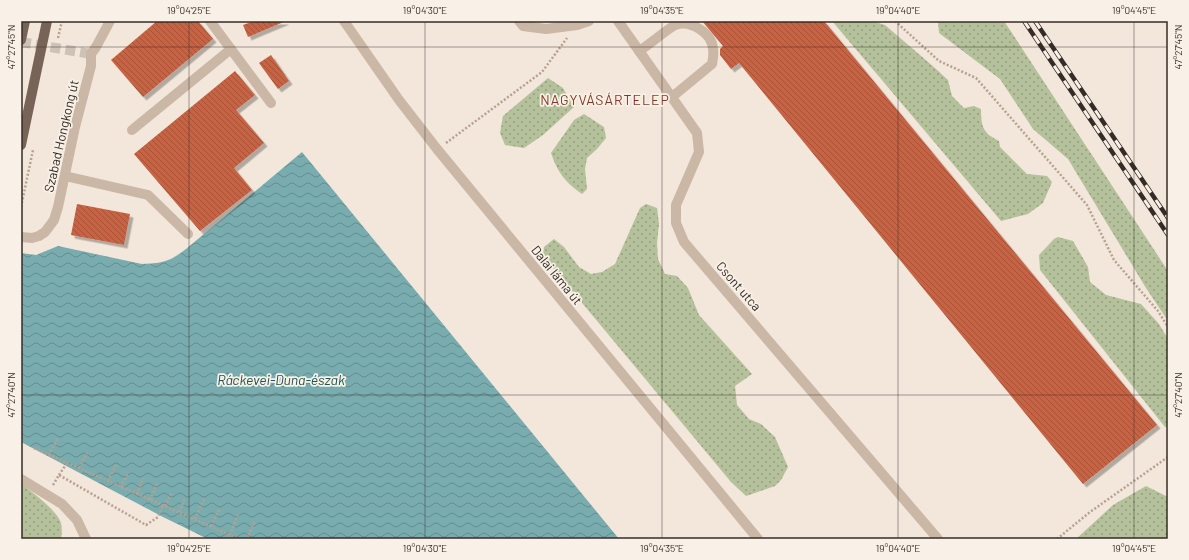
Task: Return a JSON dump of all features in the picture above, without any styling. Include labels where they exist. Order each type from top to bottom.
[{"type":"main road","points":[[21,40],[25,21]]},
{"type":"main road","points":[[21,145],[48,21]]},
{"type":"lane","name":"Szabad Hongkong út","points":[[21,237],[32,238],[39,236],[45,232],[54,220],[91,66],[91,54],[110,21]]},
{"type":"lane","points":[[210,21],[271,103]]},
{"type":"lane","name":"Dalai láma út","points":[[344,21],[399,100],[437,149],[758,539]]},
{"type":"lane","points":[[519,21],[524,26],[546,29],[577,25],[589,21]]},
{"type":"lane","name":"Csont utca","points":[[618,21],[697,133],[699,152],[676,205],[676,223],[684,242],[938,539]]},
{"type":"lane","points":[[640,51],[676,25],[690,24],[699,28],[711,40],[714,48],[712,64],[672,97]]},
{"type":"lane","points":[[132,130],[230,48]]},
{"type":"lane","points":[[65,176],[148,195],[188,234]]},
{"type":"lane","points":[[21,479],[62,504],[77,520],[86,539]]},
{"type":"path","points":[[895,21],[939,60],[976,78],[1087,204],[1114,260],[1158,311],[1168,327]]},
{"type":"path","points":[[437,149],[542,72],[577,25]]},
{"type":"path","points":[[21,207],[33,148]]},
{"type":"path","points":[[49,455],[58,438]]},
{"type":"path","points":[[34,448],[239,539]]},
{"type":"path","points":[[80,468],[87,453]]},
{"type":"path","points":[[1057,539],[1090,512],[1168,457]]},
{"type":"path","points":[[46,494],[67,463]]},
{"type":"path","points":[[108,481],[116,465]]},
{"type":"path","points":[[121,487],[128,472]]},
{"type":"path","points":[[59,475],[146,525],[158,517],[172,492]]},
{"type":"path","points":[[137,494],[143,478]]},
{"type":"path","points":[[150,500],[157,484]]},
{"type":"path","points":[[179,512],[185,498]]},
{"type":"path","points":[[195,519],[204,499]]},
{"type":"path","points":[[211,526],[220,508]]},
{"type":"path","points":[[230,535],[238,515]]},
{"type":"path","points":[[247,539],[255,521]]},
{"type":"green space","points":[[832,21],[872,21],[885,25],[935,68],[948,80],[952,96],[964,108],[974,106],[981,109],[982,125],[986,132],[999,141],[1000,147],[1027,174],[1047,176],[1052,182],[1043,203],[1028,214],[1001,221]]},
{"type":"green space","points":[[938,21],[1004,21],[1168,271],[1168,321],[1146,288],[1068,159],[1033,129],[1000,79],[939,33]]},
{"type":"green space","points":[[548,78],[563,88],[574,107],[543,135],[524,148],[505,145],[500,133],[503,116]]},
{"type":"green space","points":[[584,114],[604,127],[606,138],[587,158],[585,169],[587,189],[582,194],[563,176],[556,166],[551,153],[574,120]]},
{"type":"green space","points":[[646,204],[657,208],[659,224],[657,243],[658,259],[665,274],[677,276],[688,288],[699,315],[752,374],[735,386],[737,405],[749,419],[761,424],[775,437],[788,467],[781,480],[775,486],[746,496],[731,482],[543,256],[544,247],[554,239],[564,247],[579,267],[591,274],[602,272],[615,264],[640,208]]},
{"type":"green space","points":[[1058,237],[1073,241],[1088,267],[1090,282],[1106,295],[1141,304],[1159,324],[1168,339],[1168,427],[1165,427],[1040,270],[1039,255],[1054,239]]},
{"type":"green space","points":[[21,484],[44,502],[59,518],[62,531],[61,539],[21,539]]},
{"type":"green space","points":[[1146,486],[1168,497],[1168,539],[1076,539],[1113,505]]},
{"type":"water","name":"Ráckevei-Duna-észak","points":[[302,152],[619,539],[208,539],[21,442],[21,253],[36,255],[58,246],[142,264],[166,261],[175,257],[186,249]]},
{"type":"building","points":[[157,21],[198,21],[213,39],[143,97],[111,60]]},
{"type":"building","points":[[254,21],[286,21],[248,37],[243,25]]},
{"type":"building","points":[[702,21],[824,21],[1157,425],[1083,484],[739,63],[731,69],[720,55],[720,49],[723,46]]},
{"type":"building","points":[[271,55],[289,81],[278,89],[259,63]]},
{"type":"building","points":[[235,71],[255,95],[236,110],[264,143],[234,168],[252,190],[200,231],[134,154]]},
{"type":"building","points":[[77,204],[130,214],[124,245],[71,235]]},
{"type":"tunnel","points":[[21,42],[91,54]]},
{"type":"railway","points":[[1024,21],[1168,235]]},
{"type":"railway","points":[[1035,21],[1168,218]]},
{"type":"district","name":"NAGYVÁSÁRTELEP","points":[[605,99]]}]
